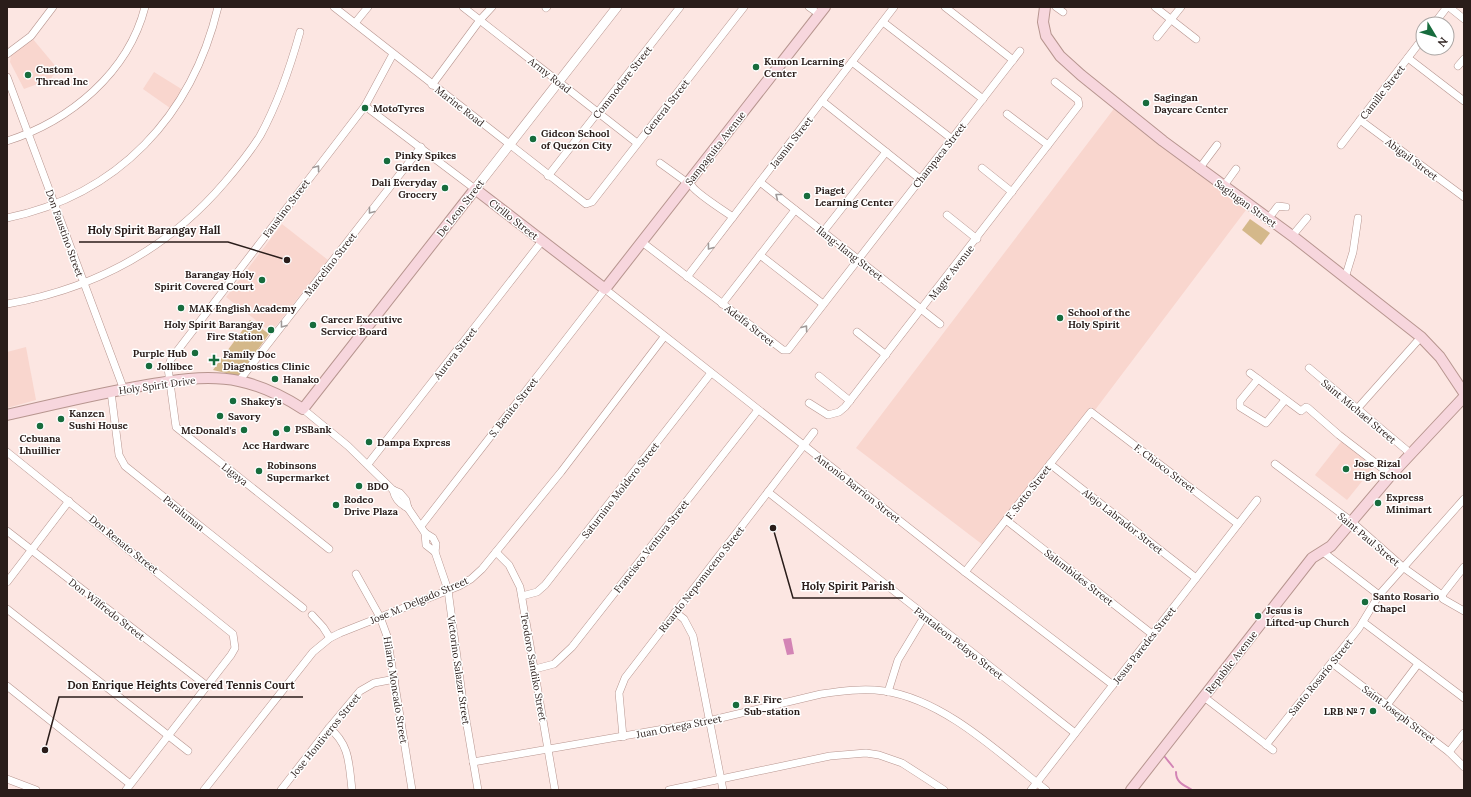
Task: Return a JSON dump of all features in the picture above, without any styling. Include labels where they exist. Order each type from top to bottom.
[{"type":"main road","name":"Sagingan Street","points":[[1045,7],[1042,22],[1046,36],[1060,56],[1086,80],[1199,169],[1292,236],[1421,337],[1440,357],[1464,393]]},
{"type":"main road","name":"Sampaguita Avenue","points":[[605,289],[689,185],[822,11]]},
{"type":"main road","name":"Cirillo Street","points":[[475,189],[605,289]]},
{"type":"main road","name":"De Leon Street","points":[[303,409],[475,189]]},
{"type":"main road","name":"Holy Spirit Drive","points":[[7,415],[111,392],[169,382],[209,379],[239,382],[265,388],[283,396],[303,409]]},
{"type":"main road","name":"Republic Avenue","points":[[1131,790],[1312,558],[1331,546],[1410,453],[1464,397]]},
{"type":"street","points":[[7,54],[30,36],[52,7]]},
{"type":"street","points":[[7,141],[28,134],[67,113],[100,85],[126,50],[145,7]]},
{"type":"street","points":[[7,218],[55,205],[97,183],[125,164],[154,136],[179,103],[189,86],[213,28],[218,7]]},
{"type":"street","name":"Marine Road","points":[[334,7],[509,146],[586,204]]},
{"type":"street","points":[[355,23],[368,7]]},
{"type":"street","name":"Army Road","points":[[463,7],[637,144]]},
{"type":"street","points":[[432,84],[480,20],[492,7]]},
{"type":"street","name":"De Leon Street","points":[[475,189],[617,7]]},
{"type":"street","name":"Commodore Street","points":[[548,176],[680,7]]},
{"type":"street","name":"General Street","points":[[586,204],[592,202],[744,7]]},
{"type":"street","points":[[809,7],[822,11]]},
{"type":"street","name":"Jasmin Street","points":[[687,277],[894,7]]},
{"type":"street","points":[[945,7],[1013,60]]},
{"type":"street","points":[[1056,7],[1063,12]]},
{"type":"street","points":[[1155,7],[1196,39]]},
{"type":"street","points":[[1157,37],[1181,7]]},
{"type":"street","points":[[1441,16],[1448,7],[1464,19]]},
{"type":"street","points":[[883,22],[983,99]]},
{"type":"street","points":[[7,304],[58,293],[84,284],[119,268],[152,248],[183,226],[211,199],[236,170],[259,137],[276,104],[290,69],[300,32]]},
{"type":"street","name":"Camille Street","points":[[1341,145],[1415,49]]},
{"type":"street","name":"Champaca Street","points":[[858,259],[1020,51]]},
{"type":"street","name":"Faustino Street","points":[[169,382],[168,368],[171,359],[365,106],[393,54]]},
{"type":"street","points":[[1408,58],[1464,101]]},
{"type":"street","points":[[1458,66],[1464,58]]},
{"type":"street","points":[[852,62],[952,139]]},
{"type":"street","name":"Don Faustino Street","points":[[7,77],[124,390]]},
{"type":"street","name":"Magre Avenue","points":[[809,403],[823,413],[833,415],[839,412],[850,401],[1012,192],[1080,102],[1055,82]]},
{"type":"street","points":[[822,102],[920,179]]},
{"type":"street","name":"Cirillo Street","points":[[365,106],[475,189]]},
{"type":"street","points":[[1007,114],[1048,145]]},
{"type":"street","name":"Abigail Street","points":[[1360,120],[1464,197]]},
{"type":"street","points":[[1199,169],[1217,145]]},
{"type":"street","name":"Marcelino Street","points":[[239,382],[421,147]]},
{"type":"street","points":[[823,232],[886,152]]},
{"type":"street","points":[[660,163],[697,193],[705,196],[733,217]]},
{"type":"street","points":[[982,168],[1012,192]]},
{"type":"street","points":[[1223,187],[1236,169]]},
{"type":"street","name":"Ilang-Ilang Street","points":[[760,182],[940,324]]},
{"type":"street","points":[[1268,219],[1278,206],[1286,207]]},
{"type":"street","points":[[722,304],[796,210]]},
{"type":"street","points":[[947,215],[976,238]]},
{"type":"street","points":[[1292,236],[1307,218]]},
{"type":"street","points":[[1345,278],[1353,252],[1358,218]]},
{"type":"street","name":"Aurora Street","points":[[368,464],[542,241]]},
{"type":"street","name":"Adelfa Street","points":[[642,242],[785,351],[793,345],[822,304],[858,259]]},
{"type":"street","points":[[760,255],[822,304]]},
{"type":"street","name":"Antonio Barrion Street","points":[[605,289],[664,337],[965,572],[1113,685]]},
{"type":"street","name":"S. Benito Street","points":[[421,526],[605,289]]},
{"type":"street","points":[[857,332],[886,355]]},
{"type":"street","name":"Jose M. Delgado Street","points":[[204,790],[313,652],[330,638],[380,616],[448,590],[471,579],[496,552],[561,472],[664,337]]},
{"type":"street","points":[[1357,409],[1421,337]]},
{"type":"street","name":"Saint Michael Street","points":[[1309,368],[1410,453]]},
{"type":"street","name":"Saturnino Moldero Street","points":[[522,596],[537,592],[545,585],[711,373]]},
{"type":"street","points":[[1250,373],[1301,412],[1306,407],[1308,408],[1339,435],[1391,475]]},
{"type":"street","points":[[819,376],[850,401]]},
{"type":"street","points":[[1258,379],[1240,401],[1240,407],[1266,423],[1285,400]]},
{"type":"street","name":"Ligaya","points":[[169,382],[174,423],[179,430],[329,549]]},
{"type":"street","name":"Paraluman","points":[[111,392],[119,455],[125,466],[303,608]]},
{"type":"street","name":"Victorino Salazar Street","points":[[303,409],[368,464],[393,490],[397,501],[408,508],[425,533],[433,538],[436,544],[435,552],[448,590],[478,790]]},
{"type":"street","name":"Francisco Ventura Street","points":[[535,669],[554,664],[572,647],[758,410]]},
{"type":"street","name":"F. Sotto Street","points":[[965,572],[1091,412]]},
{"type":"street","name":"F. Chioco Street","points":[[1091,412],[1238,524]]},
{"type":"street","name":"Ricardo Nepomuceno Street","points":[[623,737],[619,702],[621,684],[814,432]]},
{"type":"street","name":"Don Renato Street","points":[[7,452],[228,628],[233,634],[235,648],[207,686]]},
{"type":"street","name":"Alejo Labrador Street","points":[[1050,464],[1196,578]]},
{"type":"street","name":"Saint Paul Street","points":[[1275,464],[1351,521],[1404,568],[1442,595],[1444,599],[1464,611]]},
{"type":"street","name":"Pantaleon Pelayo Street","points":[[768,492],[924,616],[1075,733]]},
{"type":"street","name":"Santo Rosario Street","points":[[1266,744],[1332,663],[1363,622],[1379,595],[1464,499]]},
{"type":"street","name":"Jesus Paredes Street","points":[[1031,790],[1257,500]]},
{"type":"street","points":[[7,582],[69,501]]},
{"type":"street","name":"Salumbides Street","points":[[1006,520],[1152,634]]},
{"type":"street","name":"Don Wilfredo Street","points":[[7,531],[207,686]]},
{"type":"street","name":"Teodoro Sandiko Street","points":[[496,552],[515,573],[522,596],[555,790]]},
{"type":"street","points":[[1323,552],[1379,595]]},
{"type":"street","points":[[1442,595],[1464,567]]},
{"type":"street","name":"Hilario Moncado Street","points":[[356,574],[380,616],[387,636],[412,790]]},
{"type":"street","points":[[7,609],[188,751]]},
{"type":"street","points":[[675,612],[686,623],[694,636],[723,790]]},
{"type":"street","points":[[312,616],[323,627],[330,638]]},
{"type":"street","points":[[888,692],[898,660],[924,616]]},
{"type":"street","points":[[1363,622],[1464,698]]},
{"type":"street","name":"Saint Joseph Street","points":[[1332,663],[1449,752],[1464,767]]},
{"type":"street","points":[[1387,705],[1418,664]]},
{"type":"street","name":"Jose Hontiveros Street","points":[[281,790],[329,728],[366,686],[395,679]]},
{"type":"street","points":[[7,686],[128,787],[207,686]]},
{"type":"street","name":"Juan Ortega Street","points":[[473,762],[623,737],[710,720],[838,691],[868,690],[888,692],[928,705],[948,716],[973,733],[1046,790]]},
{"type":"street","points":[[1204,697],[1273,750]]},
{"type":"street","points":[[329,728],[338,734],[344,744],[352,790]]},
{"type":"street","points":[[1449,752],[1464,733]]},
{"type":"street","points":[[669,790],[830,756],[866,753],[879,755],[902,763],[944,790]]},
{"type":"street","points":[[7,779],[36,790]]},
{"type":"shaded area","points":[[32,38],[57,68],[51,79],[24,89],[10,62],[11,55]]},
{"type":"shaded area","points":[[154,72],[183,90],[170,108],[143,89]]},
{"type":"shaded area","name":"School of the Holy Spirit","points":[[1116,106],[1246,210],[1095,410],[1091,407],[983,545],[856,448]]},
{"type":"shaded area","points":[[1250,219],[1270,233],[1261,245],[1242,230]]},
{"type":"shaded area","points":[[282,224],[328,260],[271,332],[226,297]]},
{"type":"shaded area","points":[[250,320],[269,334],[239,376],[213,370]]},
{"type":"shaded area","points":[[26,347],[36,400],[7,408],[7,352]]},
{"type":"shaded area","name":"Jose Rizal High School","points":[[1344,438],[1376,464],[1347,500],[1315,475]]},
{"type":"shaded area","points":[[791,638],[794,654],[787,655],[783,639]]},
{"type":"waterway","points":[[1165,757],[1173,767]]},
{"type":"waterway","points":[[1176,772],[1177,779],[1183,785],[1192,790]]},
{"type":"place","name":"Kumon Learning Center","points":[[756,67]]},
{"type":"place","name":"Custom Thread Inc","points":[[28,75]]},
{"type":"place","name":"Sagingan Daycare Center","points":[[1146,103]]},
{"type":"place","name":"MotoTyres","points":[[365,108]]},
{"type":"place","name":"Gideon School of Quezon City","points":[[533,139]]},
{"type":"place","name":"Pinky Spikes Garden","points":[[387,161]]},
{"type":"place","name":"Dali Everyday Grocery","points":[[445,188]]},
{"type":"place","name":"Piaget Learning Center","points":[[807,196]]},
{"type":"place","name":"Holy Spirit Barangay Hall","points":[[287,260]]},
{"type":"place","name":"Barangay Holy Spirit Covered Court","points":[[262,280]]},
{"type":"place","name":"MAK English Academy","points":[[181,308]]},
{"type":"place","name":"School of the Holy Spirit","points":[[1060,318]]},
{"type":"place","name":"Career Executive Service Board","points":[[313,325]]},
{"type":"place","name":"Holy Spirit Barangay Fire Station","points":[[271,330]]},
{"type":"place","name":"Purple Hub","points":[[195,353]]},
{"type":"place","name":"Family Doc Diagnostics Clinic","points":[[214,360]]},
{"type":"place","name":"Jollibee","points":[[149,366]]},
{"type":"place","name":"Hanako","points":[[275,379]]},
{"type":"place","name":"Shakey's","points":[[233,401]]},
{"type":"place","name":"Savory","points":[[220,416]]},
{"type":"place","name":"Kanzen Sushi House","points":[[61,419]]},
{"type":"place","name":"Cebuana Lhuillier","points":[[40,426]]},
{"type":"place","name":"PSBank","points":[[287,429]]},
{"type":"place","name":"McDonald's","points":[[244,430]]},
{"type":"place","name":"Ace Hardware","points":[[276,433]]},
{"type":"place","name":"Dampa Express","points":[[369,442]]},
{"type":"place","name":"Jose Rizal High School","points":[[1346,469]]},
{"type":"place","name":"Robinsons Supermarket","points":[[259,471]]},
{"type":"place","name":"BDO","points":[[359,486]]},
{"type":"place","name":"Express Minimart","points":[[1378,503]]},
{"type":"place","name":"Rodeo Drive Plaza","points":[[336,505]]},
{"type":"place","name":"Holy Spirit Parish","points":[[773,528]]},
{"type":"place","name":"Santo Rosario Chapel","points":[[1365,602]]},
{"type":"place","name":"Jesus is Lifted-up Church","points":[[1258,616]]},
{"type":"place","name":"B.F. Fire Sub-station","points":[[736,705]]},
{"type":"place","name":"LRB № 7","points":[[1373,711]]},
{"type":"place","name":"Don Enrique Heights Covered Tennis Court","points":[[45,750]]}]
